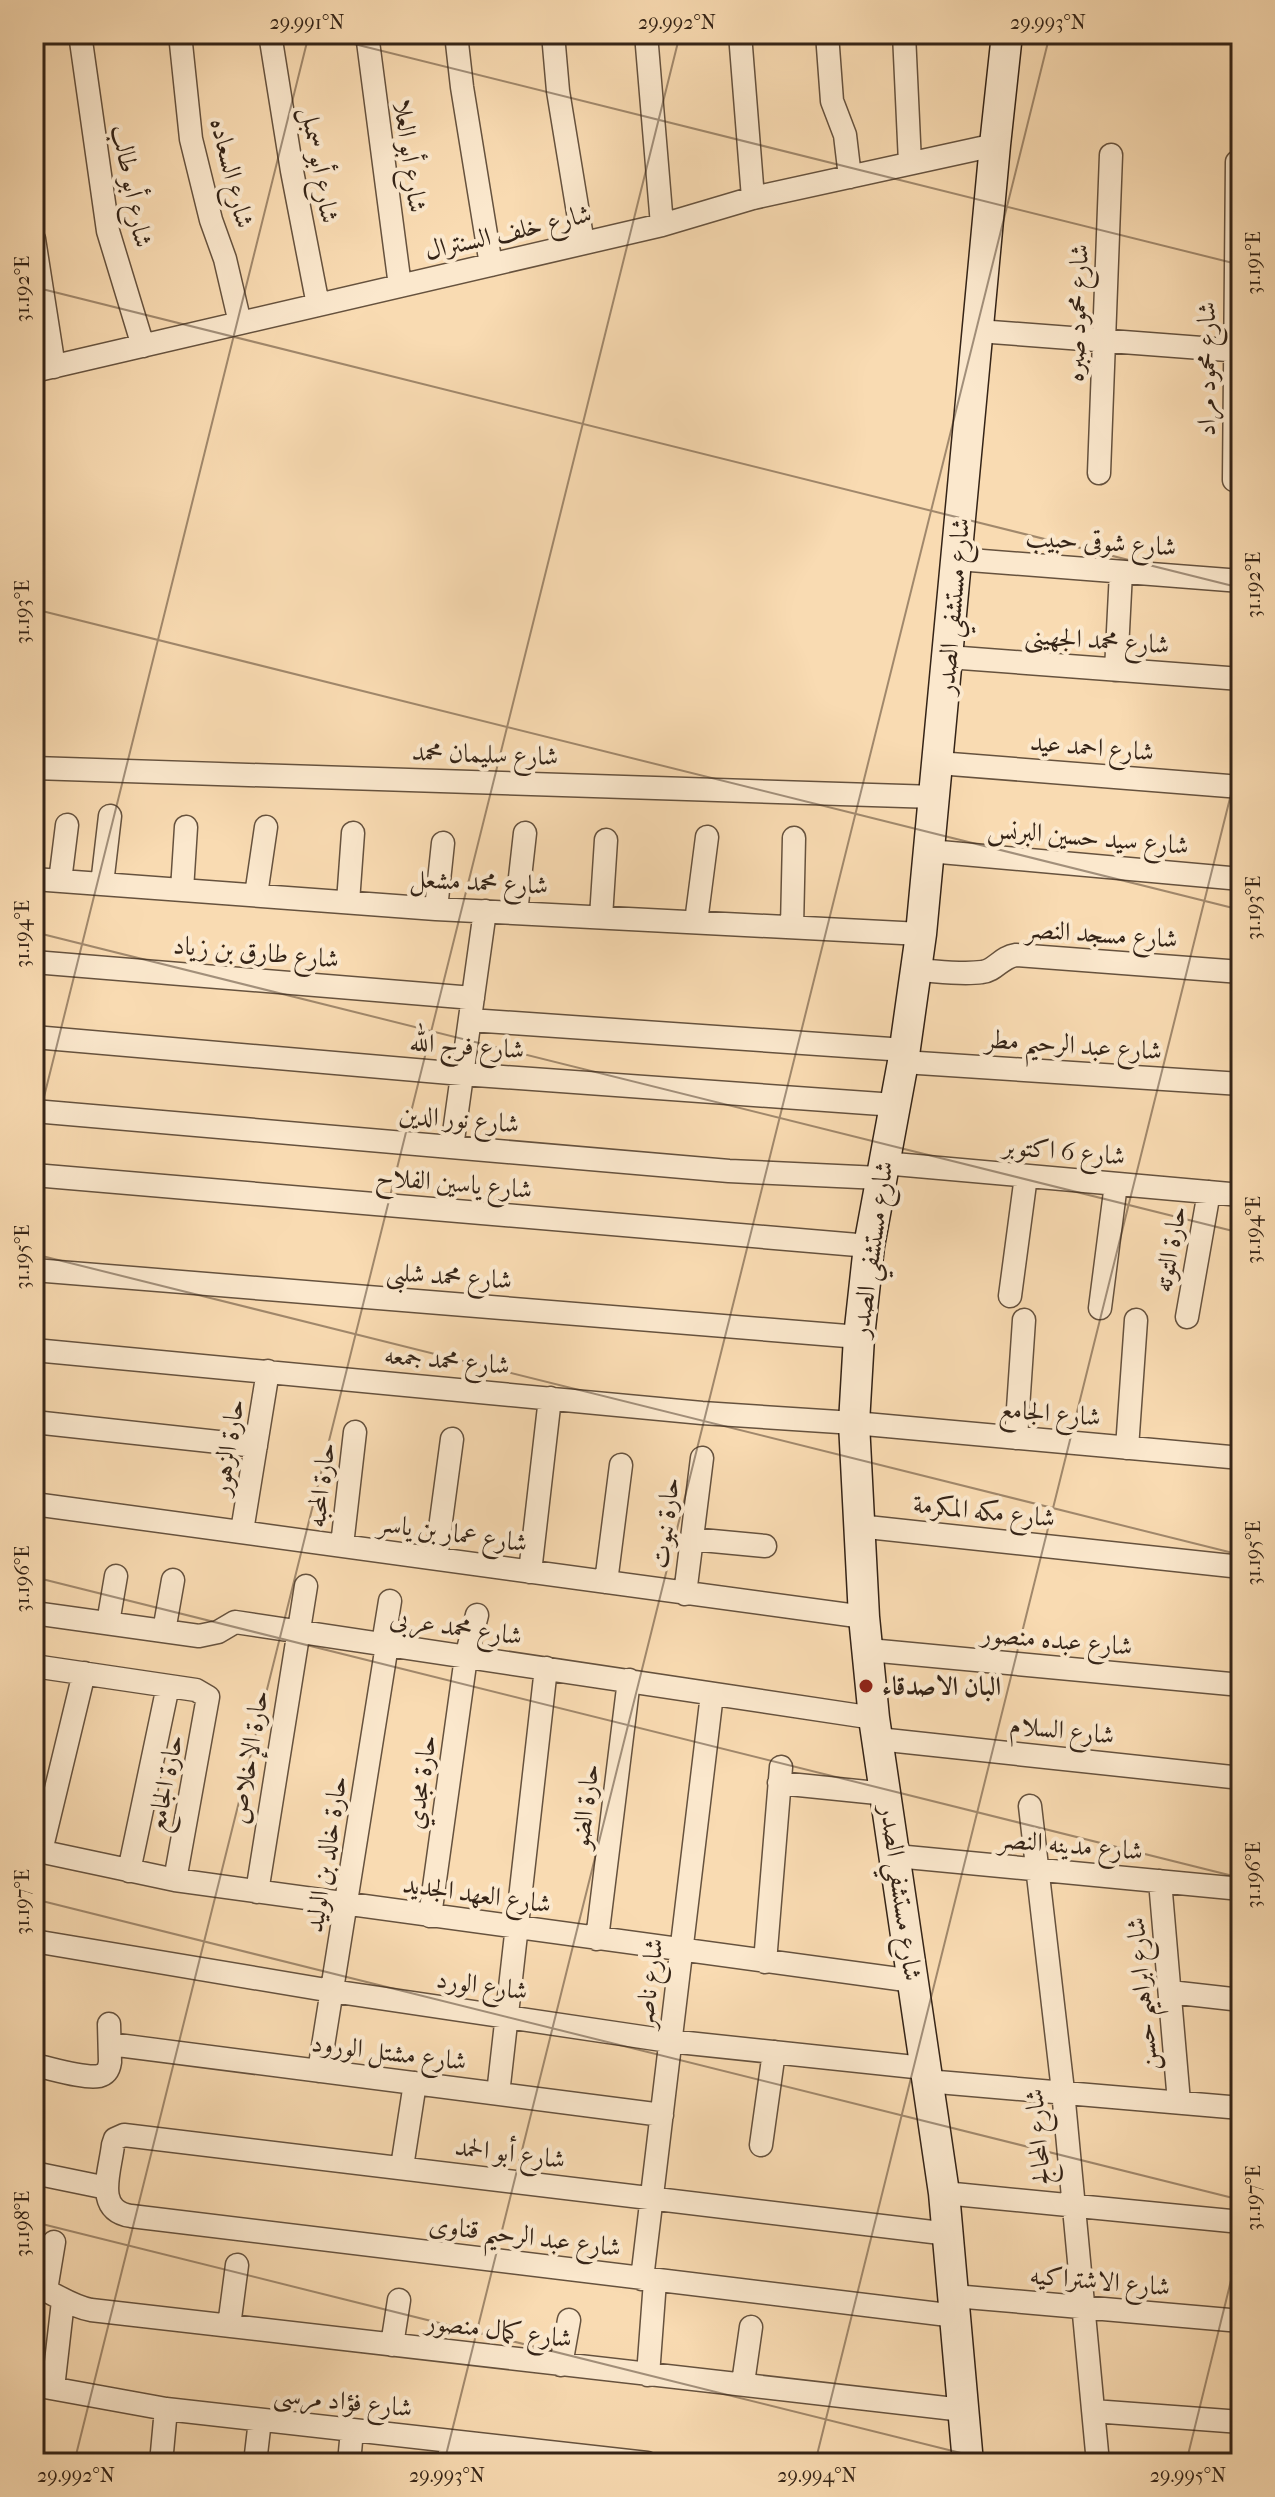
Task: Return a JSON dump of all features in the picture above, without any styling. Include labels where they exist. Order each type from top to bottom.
[{"type":"street","name":"شارع أبو طالب","points":[[80,34],[108,231],[143,346]]},
{"type":"street","name":"شارع السعاده","points":[[180,34],[194,153],[240,323]]},
{"type":"street","name":"شارع أبو سمبل","points":[[270,34],[289,157],[318,305]]},
{"type":"street","name":"شارع أبو العلا","points":[[367,34],[400,286]]},
{"type":"street","points":[[456,34],[491,265]]},
{"type":"street","points":[[553,34],[558,91],[583,243]]},
{"type":"street","points":[[646,34],[662,225]]},
{"type":"street","points":[[740,34],[753,198]]},
{"type":"street","points":[[827,34],[832,101],[845,135],[850,177]]},
{"type":"street","points":[[904,34],[910,163]]},
{"type":"street","name":"شارع مستشفي الصدر","points":[[968,2463],[944,2193],[876,1728],[864,1617],[854,1423],[869,1246],[904,1056],[921,934],[1007,34]]},
{"type":"street","name":"شارع خلف السنترال","points":[[44,369],[662,225],[753,198],[995,145]]},
{"type":"street","name":"شارع محمود صبره","points":[[1099,473],[1111,155]]},
{"type":"street","name":"شارع محمود مراد","points":[[1234,480],[1237,162]]},
{"type":"street","points":[[34,239],[44,369]]},
{"type":"street","points":[[978,331],[1237,351]]},
{"type":"street","name":"شارع شوقى حبيب","points":[[957,559],[1241,581]]},
{"type":"street","points":[[1116,670],[1121,572]]},
{"type":"street","name":"شارع محمد الجهينى","points":[[948,657],[1241,679]]},
{"type":"street","name":"شارع احمد عيد","points":[[938,763],[1241,787]]},
{"type":"street","name":"شارع سليمان محمد","points":[[34,768],[935,797]]},
{"type":"street","points":[[102,884],[110,816]]},
{"type":"street","points":[[60,881],[67,825]]},
{"type":"street","points":[[182,890],[186,827]]},
{"type":"street","points":[[256,895],[266,827]]},
{"type":"street","points":[[348,902],[353,833]]},
{"type":"street","points":[[516,913],[525,833]]},
{"type":"street","points":[[696,922],[707,837]]},
{"type":"street","points":[[792,927],[794,838]]},
{"type":"street","points":[[601,917],[606,840]]},
{"type":"street","points":[[436,909],[443,843]]},
{"type":"street","name":"شارع سيد حسين البرنس","points":[[929,851],[1241,879]]},
{"type":"street","name":"شارع محمد مشعل","points":[[34,879],[436,909],[921,934]]},
{"type":"street","points":[[452,1147],[485,911]]},
{"type":"street","name":"شارع مسجد النصر","points":[[916,970],[981,972],[992,968],[1001,959],[1016,955],[1241,972]]},
{"type":"street","name":"شارع طارق بن زياد","points":[[34,962],[473,998]]},
{"type":"street","points":[[470,1020],[904,1056]]},
{"type":"street","name":"شارع فرج الله","points":[[34,1037],[462,1074],[895,1105]]},
{"type":"street","name":"شارع عبد الرحيم مطر","points":[[904,1056],[1241,1084]]},
{"type":"street","name":"شارع نور الدين","points":[[34,1111],[729,1171],[882,1170]]},
{"type":"street","name":"شارع 6 اكتوبر","points":[[882,1170],[1026,1176],[1241,1195]]},
{"type":"street","name":"شارع ياسين الفلاح","points":[[34,1175],[869,1246]]},
{"type":"street","points":[[1010,1296],[1026,1176]]},
{"type":"street","points":[[1100,1308],[1116,1184]]},
{"type":"street","name":"حارة التوته","points":[[1187,1317],[1209,1192]]},
{"type":"street","name":"شارع محمد شلبى","points":[[34,1270],[859,1337]]},
{"type":"street","points":[[1016,1438],[1024,1320]]},
{"type":"street","points":[[1127,1448],[1136,1320]]},
{"type":"street","name":"شارع محمد جمعه","points":[[34,1350],[702,1413],[854,1423]]},
{"type":"street","name":"حارة الزهور","points":[[242,1531],[268,1371]]},
{"type":"street","points":[[530,1572],[550,1398]]},
{"type":"street","points":[[34,1422],[256,1446]]},
{"type":"street","name":"شارع الجامع","points":[[854,1423],[1241,1458]]},
{"type":"street","name":"حارة المحبه","points":[[342,1545],[355,1432]]},
{"type":"street","points":[[436,1558],[452,1439]]},
{"type":"street","name":"حارة نبوت","points":[[685,1594],[702,1458]]},
{"type":"street","points":[[606,1582],[621,1465]]},
{"type":"street","name":"شارع عمار بن ياسر","points":[[34,1504],[864,1617]]},
{"type":"street","name":"شارع مكه المكرمة","points":[[858,1526],[1241,1567]]},
{"type":"street","points":[[691,1539],[765,1546]]},
{"type":"street","points":[[108,1623],[116,1576]]},
{"type":"street","points":[[164,1631],[173,1580]]},
{"type":"street","name":"حارة الإخلاص","points":[[257,1892],[306,1586]]},
{"type":"street","name":"حارة خالد بن الوليد","points":[[319,2071],[390,1601]]},
{"type":"street","name":"شارع محمد عربى","points":[[34,1613],[210,1635],[235,1622],[629,1680],[876,1728]]},
{"type":"street","points":[[466,1657],[477,1615]]},
{"type":"street","name":"شارع عبده منصور","points":[[869,1650],[1241,1685]]},
{"type":"street","name":"حارة مجدي","points":[[430,1916],[466,1657]]},
{"type":"street","points":[[34,1666],[168,1686],[129,1871]]},
{"type":"street","points":[[498,2094],[546,1668]]},
{"type":"street","points":[[37,1850],[84,1673]]},
{"type":"street","name":"حارة الضو","points":[[597,1939],[629,1680]]},
{"type":"street","name":"حارة الجامع","points":[[168,1686],[201,1691],[208,1697],[175,1880]]},
{"type":"street","name":"شارع ناصر","points":[[648,2375],[652,2199],[712,1694]]},
{"type":"street","name":"شارع السلام","points":[[876,1728],[1241,1778]]},
{"type":"street","points":[[765,1962],[780,1775],[887,1794]]},
{"type":"street","name":"شارع المحالج","points":[[1030,1806],[1063,2091],[1098,2463]]},
{"type":"street","name":"شارع العهد الجديد","points":[[37,1850],[175,1880],[913,1981]]},
{"type":"street","name":"شارع مدينه النصر","points":[[896,1856],[1241,1889]]},
{"type":"street","name":"شارع ابراهيم حسن","points":[[1160,1881],[1179,2102]]},
{"type":"street","name":"شارع الورد","points":[[34,1941],[332,1991],[669,2041],[774,2052],[925,2075],[1241,2108]]},
{"type":"street","points":[[1170,1992],[1241,2000]]},
{"type":"street","name":"شارع مشتل الورود","points":[[34,2065],[98,2076],[109,2068],[110,2034],[319,2071],[662,2115]]},
{"type":"street","points":[[761,2145],[774,2052]]},
{"type":"street","points":[[402,2167],[415,2083]]},
{"type":"street","name":"شارع أبو الحمد","points":[[107,2188],[113,2145],[115,2139],[124,2135],[949,2234]]},
{"type":"street","points":[[34,2173],[107,2188]]},
{"type":"street","name":"شارع عبد الرحيم قناوى","points":[[107,2188],[109,2205],[115,2212],[131,2216],[648,2280],[955,2306]]},
{"type":"street","points":[[944,2193],[1241,2222]]},
{"type":"street","points":[[43,2387],[54,2242]]},
{"type":"street","points":[[229,2326],[237,2265]]},
{"type":"street","name":"شارع كمال منصور","points":[[48,2292],[91,2310],[963,2410]]},
{"type":"street","points":[[392,2345],[399,2300]]},
{"type":"street","name":"شارع الاشتراكيه","points":[[955,2306],[1082,2307],[1241,2321]]},
{"type":"street","points":[[561,2365],[569,2320]]},
{"type":"street","points":[[743,2383],[751,2327]]},
{"type":"street","name":"شارع فؤاد مرسى","points":[[43,2387],[166,2409],[352,2430],[450,2452],[645,2463]]},
{"type":"street","points":[[161,2463],[166,2409]]},
{"type":"street","points":[[1093,2411],[1241,2422]]},
{"type":"street","points":[[255,2463],[260,2420]]},
{"type":"street","points":[[349,2463],[352,2430]]},
{"type":"place","name":"البان الاصدقاء","points":[[866,1686]]}]
